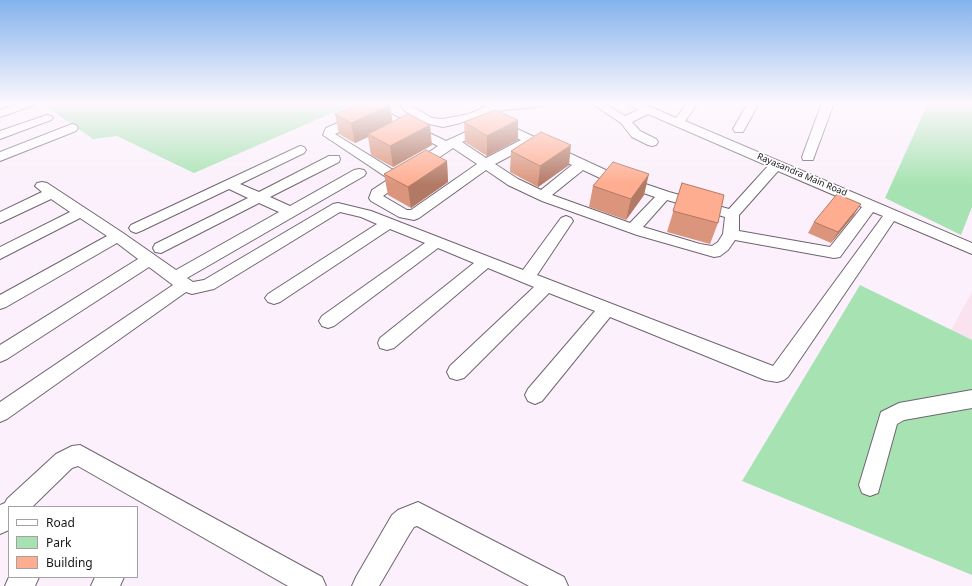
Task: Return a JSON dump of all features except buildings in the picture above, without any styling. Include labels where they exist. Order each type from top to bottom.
[{"type":"street","points":[[0,135],[13,130]]},
{"type":"street","points":[[1,156],[66,130]]},
{"type":"street","points":[[331,130],[329,135],[398,179]]},
{"type":"street","points":[[420,130],[450,144],[513,182],[542,196],[633,229],[680,244],[714,252],[723,246],[731,234],[732,214],[777,164]]},
{"type":"street","points":[[479,130],[450,144],[424,161],[377,193],[376,198],[404,214],[411,216],[485,164],[531,140]]},
{"type":"street","points":[[511,130],[581,165],[605,175],[664,195],[732,214]]},
{"type":"street","points":[[633,130],[636,134],[652,142]]},
{"type":"street","name":"Rayasandra Main Road","points":[[696,130],[972,249]]},
{"type":"street","points":[[808,157],[818,130]]},
{"type":"street","points":[[136,228],[300,150]]},
{"type":"street","points":[[0,354],[156,254],[259,197],[334,159]]},
{"type":"street","points":[[424,161],[436,168]]},
{"type":"street","points":[[542,196],[581,165]]},
{"type":"street","points":[[0,413],[181,281],[290,212],[359,173]]},
{"type":"street","points":[[448,174],[461,182]]},
{"type":"street","points":[[230,184],[290,212]]},
{"type":"street","points":[[0,218],[47,189],[118,236],[156,254],[181,281],[192,288],[208,285],[338,207],[354,210],[772,374],[777,374],[781,372],[892,214]]},
{"type":"street","points":[[633,229],[664,195]]},
{"type":"street","points":[[731,234],[834,253],[871,205]]},
{"type":"street","points":[[0,254],[80,212]]},
{"type":"street","points":[[527,277],[566,221]]},
{"type":"street","points":[[274,298],[389,223]]},
{"type":"street","points":[[0,304],[118,236]]},
{"type":"street","points":[[328,321],[436,242]]},
{"type":"street","points":[[387,343],[487,262]]},
{"type":"street","points":[[457,372],[546,285]]},
{"type":"street","points":[[535,395],[607,309]]},
{"type":"street","points":[[870,485],[888,419],[899,412],[972,399]]},
{"type":"street","points":[[16,506],[64,460],[72,456],[80,455],[313,586]]},
{"type":"street","points":[[0,522],[8,514]]},
{"type":"street","points":[[365,586],[401,524],[406,518],[418,514],[555,586]]},
{"type":"street","points":[[18,586],[25,578]]},
{"type":"street","points":[[104,586],[110,578]]},
{"type":"shaded area","points":[[972,292],[972,340],[951,330]]},
{"type":"green space","points":[[81,130],[292,130],[194,173],[117,136],[93,139]]},
{"type":"green space","points":[[916,130],[972,130],[972,207],[961,235],[885,198]]},
{"type":"green space","points":[[860,285],[972,340],[972,575],[742,481]]}]
